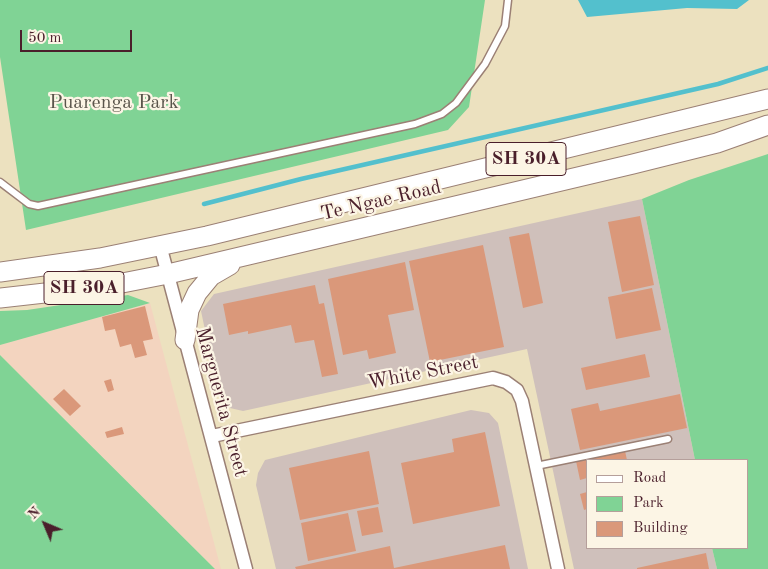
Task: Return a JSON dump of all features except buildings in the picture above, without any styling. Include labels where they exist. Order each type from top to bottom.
[{"type":"main road","name":"Te Ngae Road","points":[[0,272],[84,261],[207,236],[768,99]]},
{"type":"main road","name":"Te Ngae Road","points":[[0,298],[107,286],[168,274],[682,152],[717,143],[768,125]]},
{"type":"main road","points":[[185,340],[189,310],[197,293],[211,276],[244,256]]},
{"type":"street","name":"Marguerita Street","points":[[160,245],[246,569]]},
{"type":"street","name":"White Street","points":[[212,436],[493,378],[506,382],[517,390],[522,401],[558,569]]},
{"type":"lane","points":[[0,182],[29,204],[38,206],[414,124],[442,114],[456,104],[485,64],[505,26],[508,0]]},
{"type":"lane","points":[[536,466],[668,439]]},
{"type":"shaded area","points":[[642,199],[695,459],[586,459],[586,549],[712,549],[717,569],[574,569],[527,349],[243,411],[230,408],[219,396],[201,311],[214,294]]},
{"type":"shaded area","points":[[150,303],[221,569],[215,569],[0,355],[0,345]]},
{"type":"shaded area","points":[[471,410],[489,413],[498,423],[528,569],[276,569],[256,485],[258,473],[265,460]]},
{"type":"green space","name":"Puarenga Park","points":[[0,0],[485,0],[469,107],[448,130],[26,230],[0,57]]},
{"type":"green space","points":[[768,154],[768,569],[717,569],[712,549],[748,549],[748,459],[695,459],[642,199],[689,180]]},
{"type":"green space","points":[[128,295],[150,303],[0,345],[0,311],[27,310]]},
{"type":"green space","points":[[0,355],[39,394],[215,569],[0,569]]},
{"type":"water","points":[[578,0],[749,0],[737,9],[687,8],[587,17]]},
{"type":"waterway","points":[[204,204],[301,179],[718,84],[768,68]]}]
